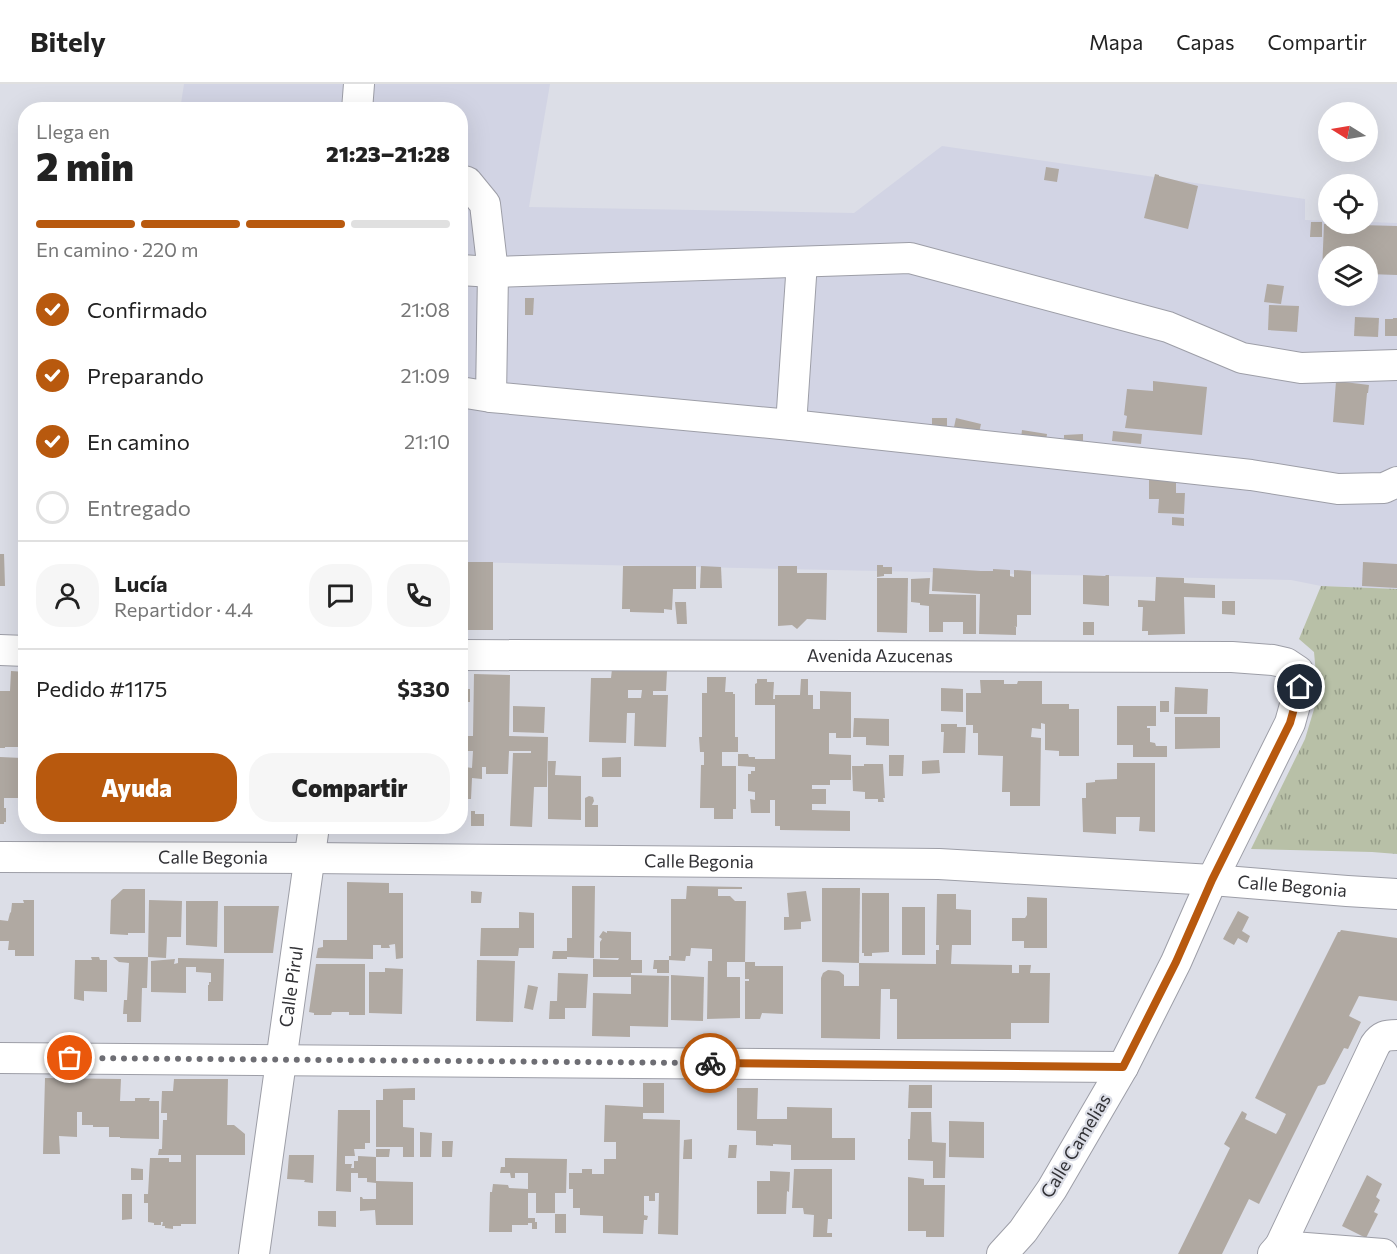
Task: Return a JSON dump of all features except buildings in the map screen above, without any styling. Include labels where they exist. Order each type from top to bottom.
[{"type":"street","points":[[358,102],[359,84]]},
{"type":"street","points":[[468,183],[485,204],[493,272],[491,397]]},
{"type":"street","points":[[468,270],[493,272],[910,258],[1168,327],[1242,357],[1301,368],[1397,365]]},
{"type":"street","points":[[791,425],[802,262]]},
{"type":"street","points":[[468,393],[791,425],[1251,475],[1338,489],[1384,488],[1397,482]]},
{"type":"street","points":[[0,650],[18,651]]},
{"type":"street","name":"Avenida Azucenas","points":[[468,655],[1232,657],[1273,660],[1286,663],[1298,671]]},
{"type":"street","name":"Calle Camelias","points":[[1002,1254],[1023,1231],[1052,1189],[1123,1067],[1176,962],[1212,880],[1290,723],[1300,687],[1298,671]]},
{"type":"street","name":"Calle Pirul","points":[[254,1254],[313,834]]},
{"type":"street","name":"Calle Begonia","points":[[0,857],[939,864],[1212,880],[1397,894]]},
{"type":"street","points":[[1383,1254],[1276,1250],[1375,1045],[1379,1039],[1387,1035],[1397,1035]]},
{"type":"street","points":[[0,1058],[1123,1067]]},
{"type":"shaded area","points":[[184,84],[550,84],[529,207],[854,213],[942,146],[1305,199],[1305,220],[1318,221],[1318,234],[1378,234],[1378,222],[1397,223],[1397,589],[1321,586],[1291,580],[468,562],[468,102],[181,102]]},
{"type":"green space","points":[[1321,586],[1397,589],[1397,854],[1251,849],[1305,739],[1318,696],[1314,652],[1299,639]]},
{"type":"way so far","points":[[70,1058],[710,1063]]},
{"type":"route","points":[[710,1063],[1123,1067],[1176,962],[1212,880],[1290,723],[1300,687]]}]
